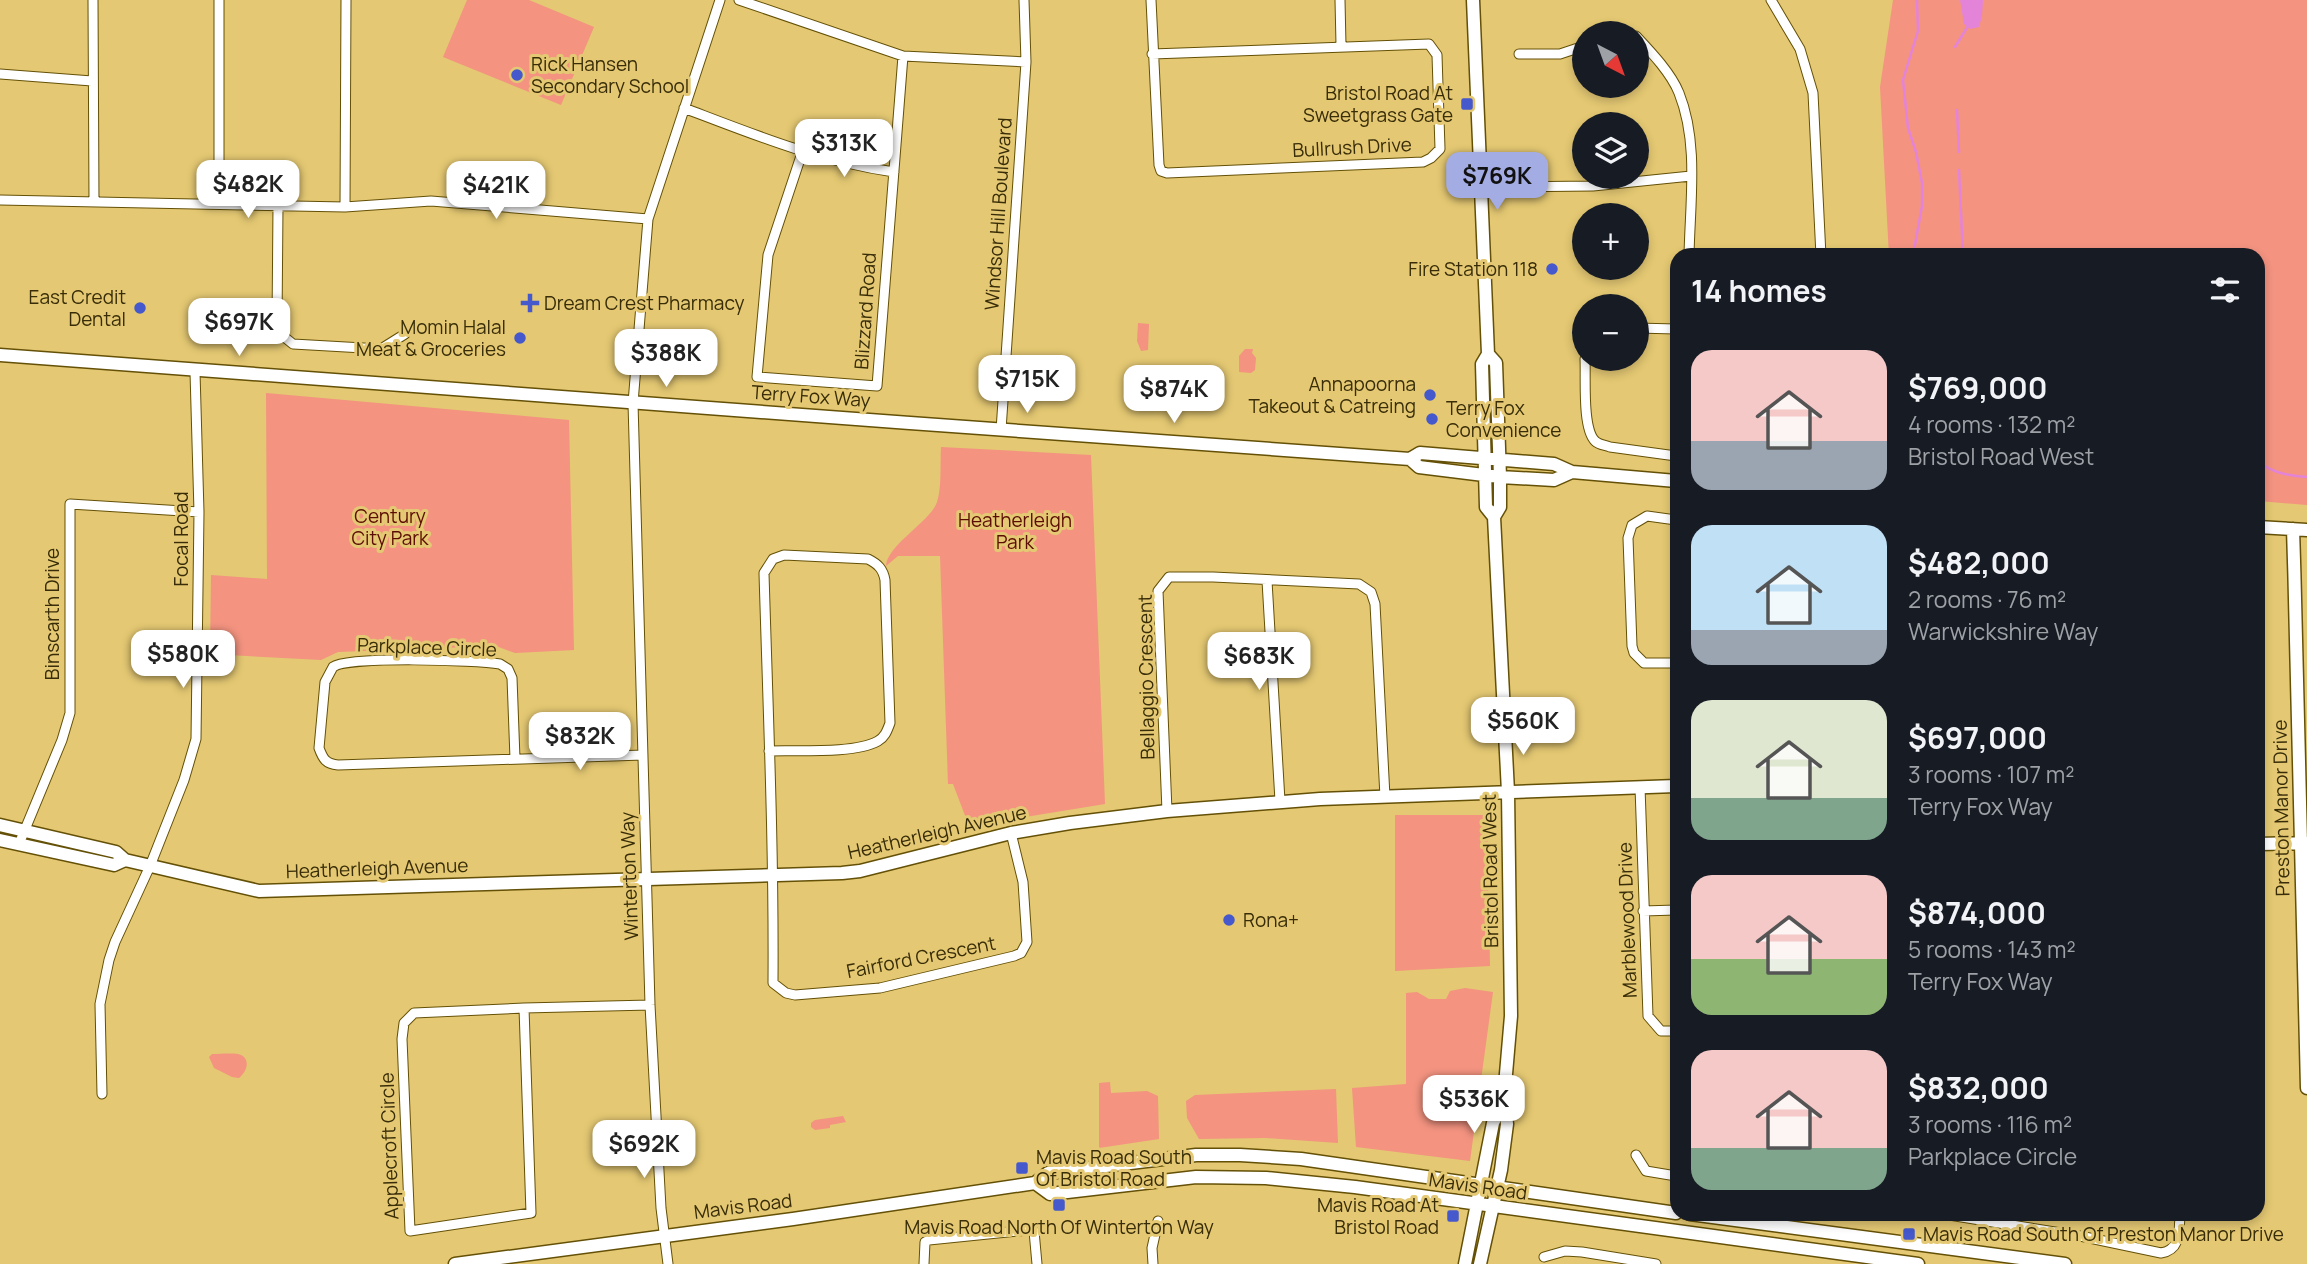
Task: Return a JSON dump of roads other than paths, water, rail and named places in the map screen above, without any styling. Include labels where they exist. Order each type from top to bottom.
[{"type":"street","points":[[93,0],[94,202]]},
{"type":"street","points":[[219,0],[219,203]]},
{"type":"street","points":[[345,207],[346,0]]},
{"type":"street","name":"Winterton Way","points":[[668,1264],[650,1005],[632,403],[648,219],[720,0]]},
{"type":"street","points":[[739,0],[904,56],[1026,62]]},
{"type":"street","name":"Windsor Hill Boulevard","points":[[1001,430],[1026,62],[1024,0]]},
{"type":"street","name":"Bullrush Drive","points":[[1151,0],[1152,54],[1161,171],[1167,173],[1423,162],[1431,159],[1440,149],[1437,55],[1429,44],[1341,45],[1152,54]]},
{"type":"street","points":[[1340,0],[1341,45]]},
{"type":"street","name":"Bristol Road West","points":[[1473,0],[1488,354],[1482,364],[1484,459],[1486,508],[1494,517]]},
{"type":"street","points":[[1771,0],[1800,49],[1813,93],[1821,248]]},
{"type":"street","points":[[1518,54],[1560,54],[1572,50]]},
{"type":"street","points":[[1649,50],[1678,90],[1689,123],[1689,248]]},
{"type":"street","name":"Blizzard Road","points":[[802,153],[768,256],[757,377],[877,386],[904,56]]},
{"type":"street","points":[[0,74],[92,81]]},
{"type":"street","points":[[684,108],[802,153],[854,166],[894,172]]},
{"type":"street","points":[[1479,188],[1502,185],[1592,186],[1691,176]]},
{"type":"street","points":[[0,200],[345,207],[431,201],[648,219]]},
{"type":"street","points":[[278,206],[277,324],[283,336],[293,344],[381,349],[405,334]]},
{"type":"street","points":[[1649,328],[1670,329]]},
{"type":"street","name":"Bristol Road West","points":[[1480,1264],[1493,1208],[1507,1124],[1504,1097],[1511,1016],[1508,792],[1494,517],[1500,507],[1500,460],[1496,363],[1488,354]]},
{"type":"street","name":"Terry Fox Way","points":[[0,355],[195,372],[1001,430],[1410,458],[1420,453],[1554,464],[1572,472],[1670,480]]},
{"type":"street","points":[[1585,371],[1587,424],[1593,439],[1610,447],[1670,455]]},
{"type":"street","name":"Focal Road","points":[[102,1094],[100,1004],[107,969],[115,942],[150,866],[184,780],[196,739],[199,512],[195,372]]},
{"type":"street","name":"Terry Fox Way","points":[[1410,458],[1419,467],[1500,477],[1554,480],[1572,472]]},
{"type":"street","name":"Binscarth Drive","points":[[19,844],[62,740],[70,713],[70,503],[199,512]]},
{"type":"street","points":[[1670,519],[1647,516],[1632,525],[1628,538],[1633,649],[1644,663],[1670,663]]},
{"type":"street","points":[[2265,527],[2307,530]]},
{"type":"street","name":"Preston Manor Drive","points":[[2293,529],[2304,843],[2307,1087]]},
{"type":"street","points":[[769,751],[849,749],[877,741],[886,733],[890,723],[885,580],[884,572],[875,562],[868,559],[784,555],[773,559],[764,573],[769,751],[774,875]]},
{"type":"street","name":"Bellaggio Crescent","points":[[1167,811],[1158,600],[1160,586],[1169,577],[1359,584],[1371,592],[1375,604],[1385,797]]},
{"type":"street","points":[[1267,581],[1280,801]]},
{"type":"street","name":"Parkplace Circle","points":[[515,759],[512,678],[508,669],[500,664],[407,660],[343,663],[332,667],[327,678],[318,748],[330,765],[643,755]]},
{"type":"street","name":"Heatherleigh Avenue","points":[[0,825],[116,852],[125,860],[259,891],[860,871],[1011,833],[1167,811],[1280,801],[1670,786]]},
{"type":"street","name":"Marblewood Drive","points":[[1640,787],[1648,1016],[1661,1031],[1670,1031]]},
{"type":"street","name":"Fairford Crescent","points":[[774,875],[774,983],[786,993],[795,995],[880,988],[1021,953],[1027,942],[1023,882],[1011,833]]},
{"type":"street","name":"Heatherleigh Avenue","points":[[0,840],[114,865],[125,860]]},
{"type":"street","points":[[2265,844],[2304,843]]},
{"type":"street","points":[[1643,911],[1670,910]]},
{"type":"street","name":"Applecroft Circle","points":[[524,1008],[531,1213],[410,1231],[402,1040],[404,1023],[414,1013],[524,1008],[650,1005]]},
{"type":"street","name":"Bristol Road West","points":[[1465,1264],[1493,1123],[1504,1097]]},
{"type":"street","name":"Mavis Road","points":[[455,1264],[793,1219],[1035,1183],[1048,1173],[1176,1156],[1240,1154],[1301,1159],[1670,1212]]},
{"type":"street","points":[[1636,1156],[1646,1171],[1670,1175]]},
{"type":"street","name":"Mavis Road","points":[[1035,1183],[1050,1194],[1177,1179],[1266,1178],[1355,1187],[1493,1208],[1918,1264]]},
{"type":"street","points":[[1153,1264],[1152,1248],[1158,1221]]},
{"type":"street","points":[[1742,1221],[2065,1264]]},
{"type":"street","points":[[1987,1221],[2080,1236],[2161,1254],[2172,1250],[2178,1242],[2180,1221]]},
{"type":"street","points":[[924,1264],[925,1242],[929,1240],[1028,1230],[1034,1231],[1037,1238],[1037,1264]]},
{"type":"street","points":[[1544,1257],[1565,1251],[1582,1252],[1656,1264]]},
{"type":"waterway","points":[[1914,248],[1922,206],[1922,183],[1908,128],[1903,80],[1918,31],[1917,0]]},
{"type":"waterway","points":[[1955,47],[1968,26]]},
{"type":"waterway","points":[[1957,110],[1959,152]]},
{"type":"waterway","points":[[1959,170],[1963,248]]},
{"type":"waterway","points":[[2265,465],[2287,475],[2307,477]]},
{"type":"place","name":"Rick Hansen Secondary School","points":[[517,75]]},
{"type":"place","name":"Bristol Road At Sweetgrass Gate","points":[[1467,104]]},
{"type":"place","name":"Fire Station 118","points":[[1552,269]]},
{"type":"place","name":"Dream Crest Pharmacy","points":[[530,303]]},
{"type":"place","name":"East Credit Dental","points":[[140,308]]},
{"type":"place","name":"Momin Halal Meat & Groceries","points":[[520,338]]},
{"type":"place","name":"Annapoorna Takeout & Catreing","points":[[1430,395]]},
{"type":"place","name":"Terry Fox Convenience","points":[[1432,419]]},
{"type":"place","name":"Rona+","points":[[1229,920]]},
{"type":"place","name":"Mavis Road South Of Bristol Road","points":[[1022,1168]]},
{"type":"place","name":"Mavis Road North Of Winterton Way","points":[[1059,1205]]},
{"type":"place","name":"Mavis Road At Bristol Road","points":[[1453,1216]]},
{"type":"place","name":"Mavis Road South Of Preston Manor Drive","points":[[1909,1234]]},
{"type":"park label","name":"Century City Park","points":[[390,527]]},
{"type":"park label","name":"Heatherleigh Park","points":[[1015,531]]}]
